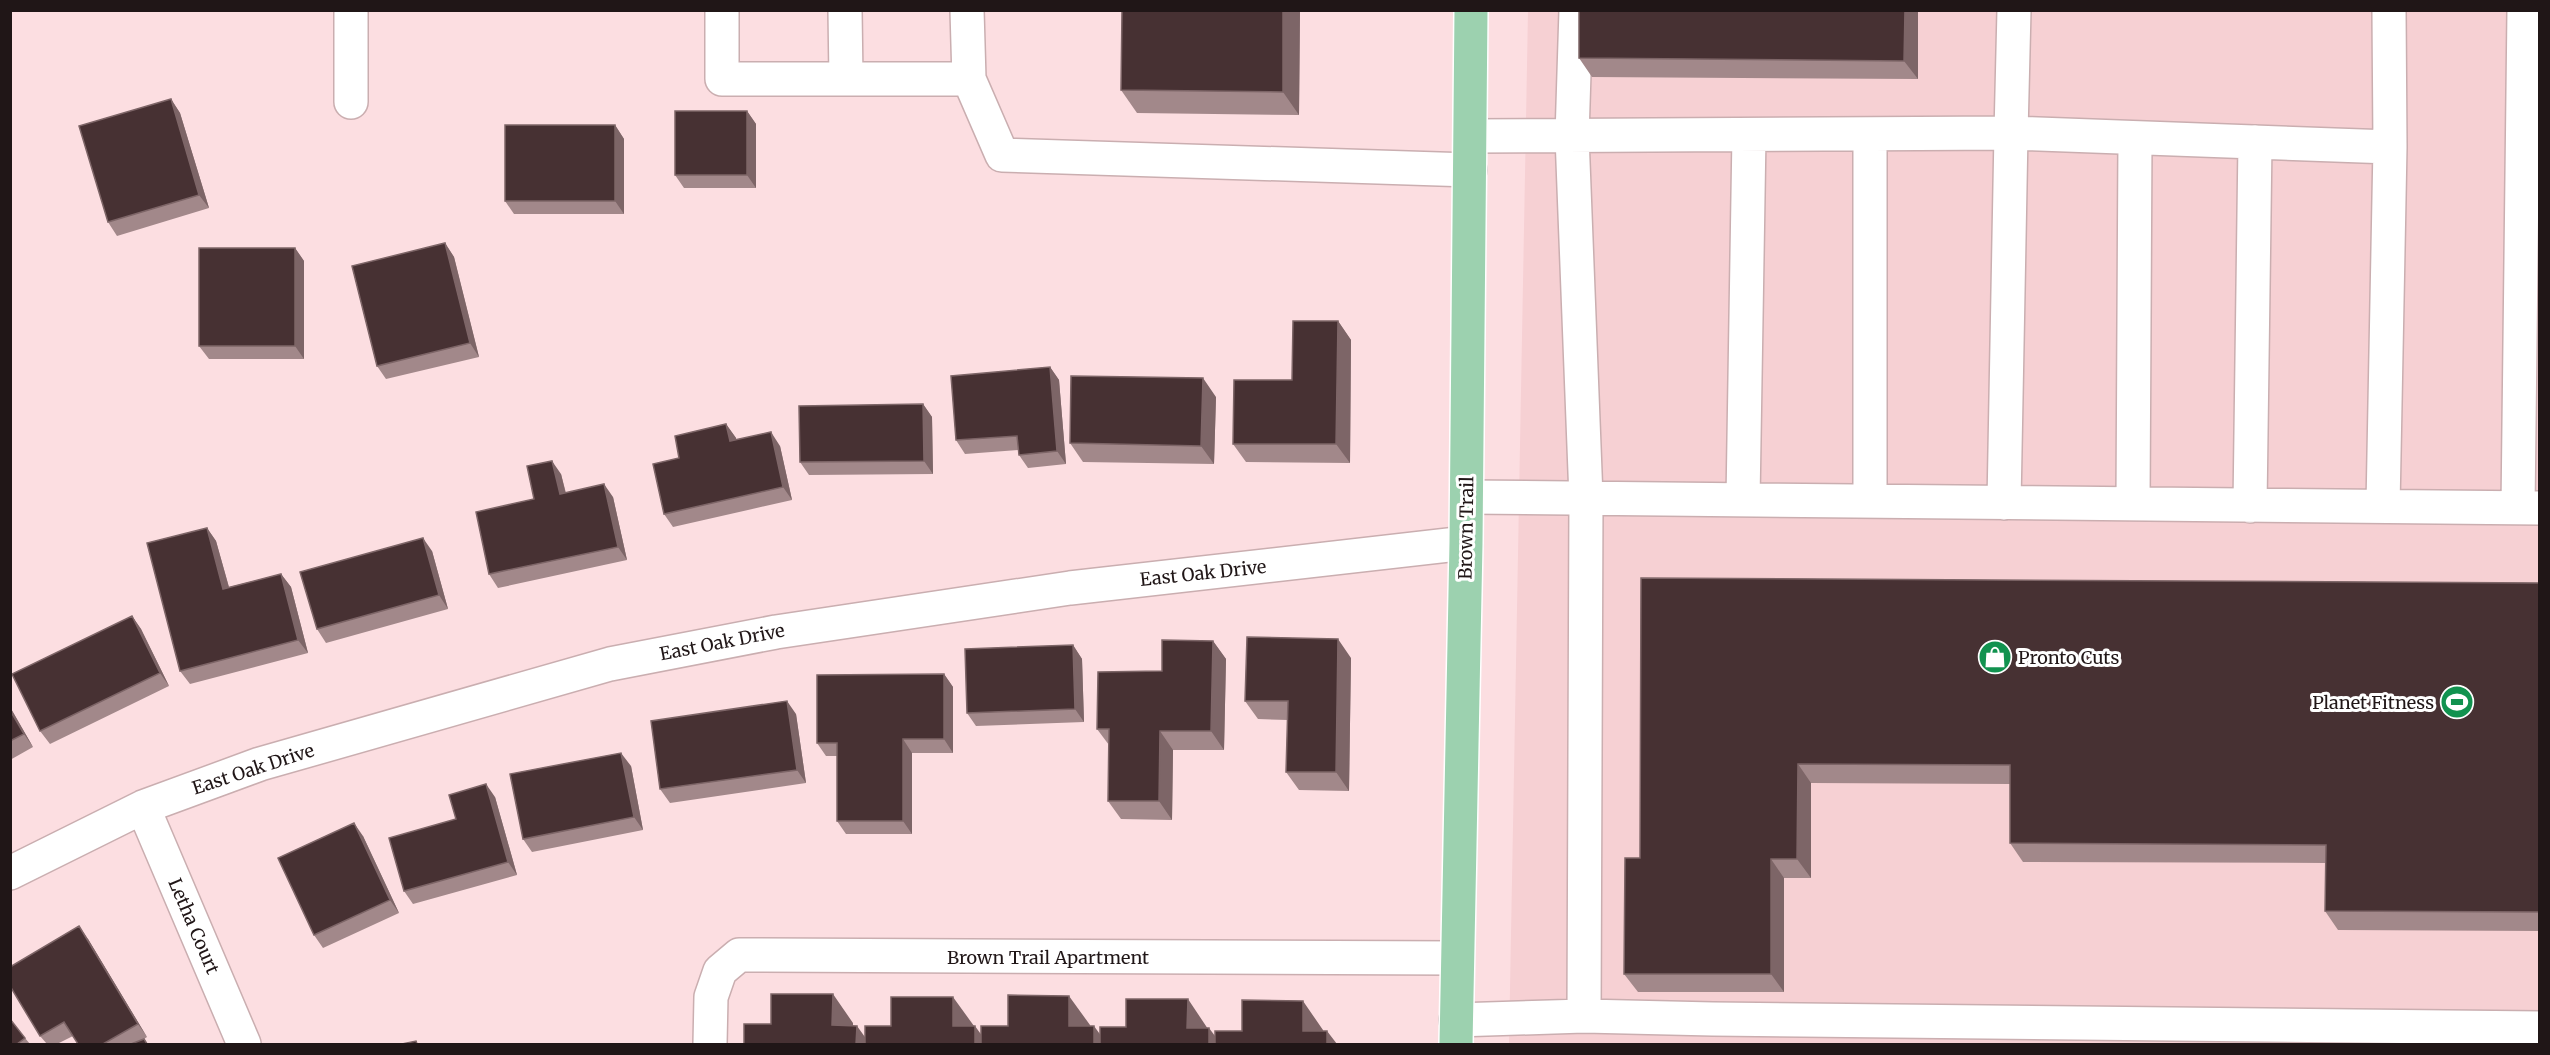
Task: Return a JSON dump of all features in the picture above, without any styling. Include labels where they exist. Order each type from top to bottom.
[{"type":"main road","name":"Brown Trail","points":[[1456,1032],[1467,497],[1471,10]]},
{"type":"street","points":[[351,10],[351,102]]},
{"type":"street","points":[[722,10],[722,78],[969,79]]},
{"type":"street","points":[[845,10],[846,79]]},
{"type":"street","points":[[967,10],[969,79],[1002,154],[1470,171]]},
{"type":"street","points":[[1576,10],[1572,136],[1586,498],[1584,1016]]},
{"type":"street","points":[[2004,503],[2014,10]]},
{"type":"street","points":[[2384,506],[2390,10]]},
{"type":"street","points":[[1467,497],[2529,508],[2524,10]]},
{"type":"street","points":[[1470,136],[2011,133],[2390,147]]},
{"type":"street","points":[[1870,134],[1870,501]]},
{"type":"street","points":[[1743,500],[1749,135]]},
{"type":"street","points":[[2133,504],[2135,138]]},
{"type":"street","points":[[2250,506],[2255,142]]},
{"type":"street","name":"East Oak Drive","points":[[10,873],[143,807],[260,764],[610,664],[776,632],[1070,588],[1466,543]]},
{"type":"street","name":"Letha Court","points":[[143,807],[244,1044]]},
{"type":"street","name":"Brown Trail Apartment","points":[[710,1044],[711,997],[720,971],[739,955],[1456,958]]},
{"type":"street","points":[[1456,1032],[1584,1016],[2540,1028]]},
{"type":"shaded area","points":[[1528,11],[2539,11],[2539,1044],[1509,1044]]},
{"type":"building","points":[[1122,10],[1283,10],[1283,92],[1121,90]]},
{"type":"building","points":[[1579,10],[1905,10],[1904,61],[1579,58]]},
{"type":"building","points":[[171,99],[199,195],[108,222],[79,126]]},
{"type":"building","points":[[675,111],[747,111],[747,175],[675,175]]},
{"type":"building","points":[[505,125],[615,125],[615,201],[505,201]]},
{"type":"building","points":[[445,243],[470,343],[377,366],[352,266]]},
{"type":"building","points":[[199,248],[295,248],[295,346],[199,346]]},
{"type":"building","points":[[1293,321],[1338,321],[1336,444],[1233,444],[1234,380],[1292,380]]},
{"type":"building","points":[[1050,367],[1057,451],[1019,455],[1017,436],[956,440],[951,376]]},
{"type":"building","points":[[1071,376],[1203,378],[1201,446],[1070,443]]},
{"type":"building","points":[[923,404],[924,461],[800,462],[799,406]]},
{"type":"building","points":[[726,424],[730,441],[771,432],[783,487],[664,514],[653,464],[679,458],[675,436]]},
{"type":"building","points":[[552,461],[560,494],[604,484],[618,547],[489,574],[476,512],[534,499],[527,466]]},
{"type":"building","points":[[207,528],[223,589],[281,574],[298,640],[180,671],[147,543]]},
{"type":"building","points":[[423,538],[439,595],[317,629],[300,572]]},
{"type":"building","points":[[1641,578],[2540,583],[2540,912],[2325,911],[2326,845],[2010,843],[2010,765],[1798,764],[1797,859],[1771,859],[1771,974],[1624,974],[1625,858],[1640,858]]},
{"type":"building","points":[[132,616],[160,673],[40,731],[12,674]]},
{"type":"building","points":[[1247,637],[1338,639],[1336,772],[1286,772],[1288,701],[1245,701]]},
{"type":"building","points":[[1162,640],[1213,641],[1211,731],[1160,731],[1159,801],[1108,801],[1109,729],[1097,729],[1098,672],[1162,671]]},
{"type":"building","points":[[1073,645],[1075,709],[967,713],[965,649]]},
{"type":"building","points":[[944,674],[944,739],[903,739],[903,821],[837,821],[837,743],[817,743],[817,675]]},
{"type":"building","points":[[787,701],[797,770],[660,789],[651,721]]},
{"type":"building","points":[[10,710],[24,734],[10,741]]},
{"type":"building","points":[[621,753],[634,817],[523,839],[510,774]]},
{"type":"building","points":[[486,784],[508,862],[404,891],[389,838],[456,819],[449,795]]},
{"type":"building","points":[[354,823],[390,900],[314,935],[278,858]]},
{"type":"building","points":[[79,926],[138,1024],[103,1044],[78,1044],[64,1022],[40,1036],[10,986],[10,967]]},
{"type":"building","points":[[771,994],[833,994],[832,1025],[857,1026],[856,1044],[744,1044],[744,1024],[771,1024]]},
{"type":"building","points":[[1008,995],[1069,996],[1069,1026],[1094,1026],[1094,1044],[981,1044],[981,1026],[1008,1026]]},
{"type":"building","points":[[891,997],[953,997],[953,1026],[975,1026],[975,1044],[865,1044],[865,1026],[891,1026]]},
{"type":"building","points":[[1126,999],[1188,999],[1187,1028],[1209,1028],[1209,1044],[1100,1044],[1100,1027],[1126,1027]]},
{"type":"building","points":[[1242,1000],[1303,1001],[1303,1031],[1327,1031],[1327,1044],[1215,1044],[1215,1031],[1242,1031]]},
{"type":"building","points":[[10,1019],[25,1038],[17,1044],[10,1044]]},
{"type":"building","points":[[144,1039],[147,1044],[131,1044]]},
{"type":"place","name":"Pronto Cuts","points":[[1995,657]]},
{"type":"place","name":"Planet Fitness","points":[[2457,702]]}]
